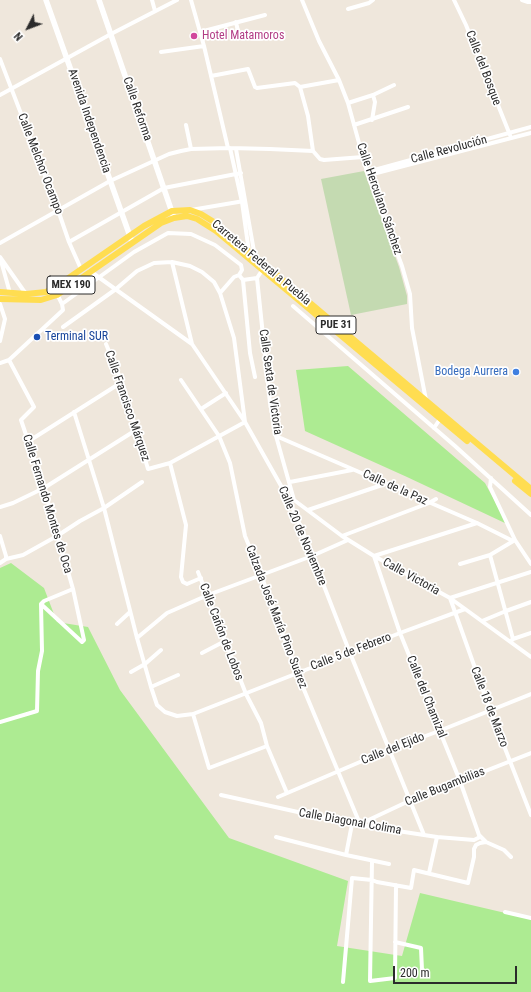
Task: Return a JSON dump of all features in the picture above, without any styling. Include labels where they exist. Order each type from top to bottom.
[{"type":"main road","name":"Carretera Federal a Puebla","points":[[55,291],[81,269],[129,235],[173,215],[190,210],[201,214],[214,222],[240,248],[249,252],[255,264],[264,268]]},
{"type":"main road","name":"Carretera Federal a Puebla","points":[[0,299],[26,297],[55,291],[90,271],[173,215],[187,216],[197,219],[240,248],[425,403],[531,489]]},
{"type":"main road","name":"Carretera Federal a Puebla","points":[[0,292],[10,292],[26,297]]},
{"type":"main road","name":"Carretera Federal a Puebla","points":[[425,403],[440,419],[531,494]]},
{"type":"street","name":"Avenida Independencia","points":[[46,0],[132,242]]},
{"type":"street","name":"Calle Reforma","points":[[99,0],[173,215]]},
{"type":"street","points":[[152,0],[155,11]]},
{"type":"street","points":[[0,95],[111,34],[177,0]]},
{"type":"street","points":[[191,0],[229,148],[239,173]]},
{"type":"street","name":"Calle Herculano Sánchez","points":[[302,0],[348,103],[368,174],[402,266],[410,294],[412,328],[425,403]]},
{"type":"street","points":[[348,9],[369,3],[373,0]]},
{"type":"street","name":"Calle del Bosque","points":[[454,0],[466,25],[510,136]]},
{"type":"street","points":[[522,0],[531,2]]},
{"type":"street","points":[[200,32],[265,15]]},
{"type":"street","points":[[236,22],[239,36]]},
{"type":"street","points":[[161,52],[204,46]]},
{"type":"street","name":"Calle Melchor Ocampo","points":[[0,60],[69,242],[81,269]]},
{"type":"street","points":[[211,76],[246,68],[250,70],[256,88],[295,83],[300,87],[308,116],[313,151],[320,159],[363,157]]},
{"type":"street","points":[[300,87],[339,80]]},
{"type":"street","points":[[348,103],[372,95],[394,85]]},
{"type":"street","points":[[372,95],[376,102],[372,120]]},
{"type":"street","points":[[354,125],[408,107]]},
{"type":"street","points":[[186,125],[191,149]]},
{"type":"street","name":"Calle Revolución","points":[[510,136],[531,127]]},
{"type":"street","name":"Calle Revolución","points":[[368,174],[510,136],[531,132]]},
{"type":"street","points":[[0,243],[110,181],[169,154],[191,149],[229,148],[313,151]]},
{"type":"street","points":[[236,149],[252,258]]},
{"type":"street","points":[[69,242],[164,188],[239,173]]},
{"type":"street","points":[[190,210],[244,201]]},
{"type":"street","points":[[244,201],[249,252]]},
{"type":"street","points":[[62,304],[134,252],[168,233],[191,234],[215,245],[241,266],[242,270],[239,275],[234,277],[220,293]]},
{"type":"street","points":[[0,258],[10,292],[10,299]]},
{"type":"street","points":[[0,258],[26,297]]},
{"type":"street","points":[[172,262],[192,344]]},
{"type":"street","points":[[63,326],[116,289],[137,271],[154,263],[172,262],[190,266],[202,272],[214,282],[220,293],[234,338],[245,422],[170,463]]},
{"type":"street","points":[[243,280],[257,278],[264,268]]},
{"type":"street","name":"Calle 20 de Noviembre","points":[[90,271],[192,344],[245,422],[289,500],[388,750],[424,835]]},
{"type":"street","points":[[239,275],[243,280],[250,353],[255,377]]},
{"type":"street","name":"Calle Sexta de Victoria","points":[[257,278],[270,403],[276,436],[294,500]]},
{"type":"street","points":[[0,363],[9,360],[62,310],[62,304],[55,291]]},
{"type":"street","points":[[0,304],[5,319],[0,341]]},
{"type":"street","points":[[293,306],[491,478],[531,515]]},
{"type":"street","name":"Calle Francisco Márquez","points":[[106,344],[122,382],[148,468],[170,463]]},
{"type":"street","name":"Calle Fernando Montes de Oca","points":[[9,360],[34,407],[22,420],[44,488],[73,589],[83,642],[41,604]]},
{"type":"street","name":"Calzada José María Pino Suárez","points":[[181,380],[219,436],[230,462],[245,536],[297,673],[360,824]]},
{"type":"street","points":[[29,441],[122,382]]},
{"type":"street","points":[[201,409],[226,393]]},
{"type":"street","name":"Calle 5 de Febrero","points":[[74,412],[104,508],[130,612],[151,687],[157,705],[165,712],[176,716],[193,714],[465,609]]},
{"type":"street","points":[[434,428],[440,419]]},
{"type":"street","points":[[0,507],[44,488],[136,430]]},
{"type":"street","name":"Calle de la Paz","points":[[276,436],[477,523],[514,541]]},
{"type":"street","name":"Calle Cañón de Lobos","points":[[170,463],[186,525],[180,577],[183,582],[187,584],[201,578],[246,694],[261,723],[267,746],[287,793]]},
{"type":"street","points":[[290,482],[353,470]]},
{"type":"street","points":[[491,478],[490,487],[514,541],[531,564]]},
{"type":"street","points":[[0,562],[6,559],[23,556],[104,508],[142,482]]},
{"type":"street","points":[[308,510],[385,484]]},
{"type":"street","points":[[342,536],[436,499]]},
{"type":"street","points":[[289,500],[294,500]]},
{"type":"street","name":"Calle Victoria","points":[[294,500],[348,540],[450,598],[512,641],[531,657]]},
{"type":"street","points":[[374,556],[477,523]]},
{"type":"street","points":[[0,536],[6,559]]},
{"type":"street","points":[[137,638],[167,613],[312,556],[348,540]]},
{"type":"street","points":[[460,564],[490,555],[514,541]]},
{"type":"street","points":[[490,555],[506,611],[512,641],[531,633]]},
{"type":"street","name":"Calle del Chamizal","points":[[374,556],[400,633],[460,781],[480,837]]},
{"type":"street","points":[[198,572],[201,578]]},
{"type":"street","points":[[450,598],[531,572]]},
{"type":"street","points":[[0,722],[37,711],[38,671],[42,651],[41,604],[44,601],[73,589]]},
{"type":"street","name":"Calle 18 de Marzo","points":[[450,598],[454,613],[490,710],[530,812]]},
{"type":"street","points":[[482,621],[531,602]]},
{"type":"street","points":[[117,624],[130,612]]},
{"type":"street","points":[[202,653],[225,641]]},
{"type":"street","points":[[130,672],[145,664],[161,650]]},
{"type":"street","points":[[151,687],[178,675]]},
{"type":"street","name":"Calle del Ejido","points":[[278,797],[388,750],[531,694]]},
{"type":"street","points":[[193,714],[209,768],[267,746]]},
{"type":"street","name":"Calle Bugambilias","points":[[360,824],[409,801],[531,753]]},
{"type":"street","name":"Calle Diagonal Colima","points":[[221,795],[352,824],[360,824],[437,837],[474,840],[480,837]]},
{"type":"street","points":[[346,855],[352,824]]},
{"type":"street","points":[[276,837],[346,855],[389,864]]},
{"type":"street","points":[[429,873],[437,837]]},
{"type":"street","points":[[480,837],[486,842],[499,847],[511,857]]},
{"type":"street","points":[[343,982],[352,878],[372,880],[411,888],[414,870],[468,883],[474,857],[474,849],[476,845],[486,842]]},
{"type":"street","points":[[372,861],[370,981],[395,978],[396,885]]},
{"type":"street","points":[[505,912],[531,918]]},
{"type":"street","points":[[395,942],[421,948],[422,970]]},
{"type":"green space","points":[[364,171],[399,267],[407,296],[407,304],[351,315],[321,179]]},
{"type":"green space","points":[[348,366],[485,483],[507,524],[305,431],[296,370]]},
{"type":"green space","points":[[11,563],[44,588],[57,622],[88,627],[120,690],[229,838],[348,881],[337,946],[402,956],[420,893],[531,919],[531,992],[0,992],[0,568]]},
{"type":"place","name":"Hotel Matamoros","points":[[194,36]]},
{"type":"place","name":"Terminal SUR","points":[[37,337]]},
{"type":"place","name":"Bodega Aurrera","points":[[516,372]]}]
